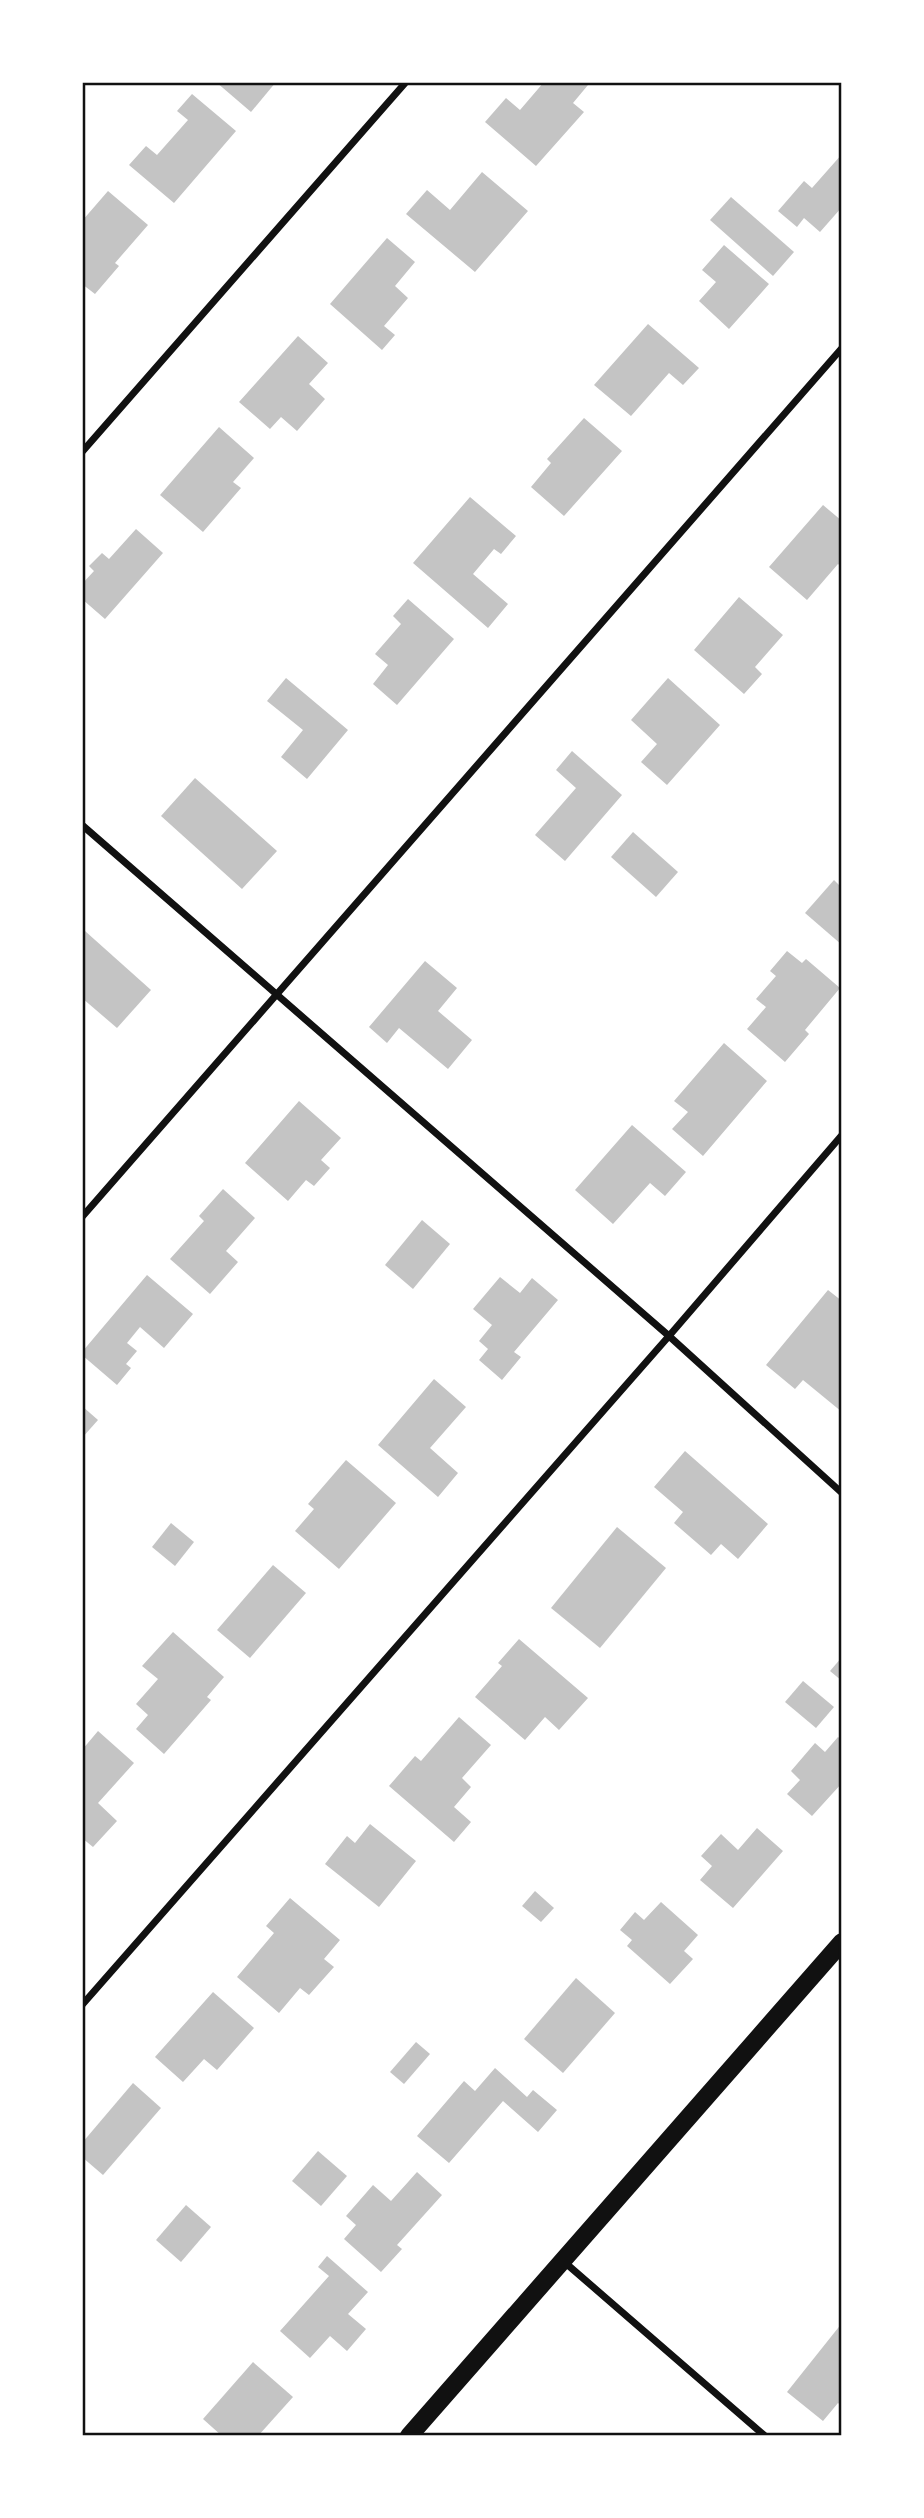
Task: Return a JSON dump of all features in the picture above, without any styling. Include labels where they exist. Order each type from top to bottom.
[{"type":"main road","points":[[408,2436],[842,1942]]},
{"type":"street","points":[[82,452],[407,82]]},
{"type":"street","points":[[82,1217],[842,348]]},
{"type":"street","points":[[82,825],[668,1336],[842,1493]]},
{"type":"street","points":[[82,2005],[842,1135]]},
{"type":"street","points":[[562,2260],[765,2436]]},
{"type":"building","points":[[216,82],[276,82],[251,112]]},
{"type":"building","points":[[544,82],[584,82],[588,85],[573,103],[584,112],[536,166],[485,122],[506,98],[520,110]]},
{"type":"building","points":[[192,94],[236,131],[174,203],[129,165],[146,146],[157,155],[188,120],[177,111]]},
{"type":"building","points":[[842,154],[842,207],[820,232],[804,218],[797,227],[778,211],[804,181],[812,188]]},
{"type":"building","points":[[482,172],[528,211],[475,272],[406,214],[427,190],[450,210]]},
{"type":"building","points":[[108,191],[148,225],[115,263],[119,266],[95,294],[82,284],[82,221]]},
{"type":"building","points":[[731,197],[794,252],[773,276],[710,220]]},
{"type":"building","points":[[387,238],[415,262],[395,286],[408,298],[384,326],[395,335],[382,350],[330,304]]},
{"type":"building","points":[[724,245],[769,284],[729,329],[699,301],[716,282],[702,270]]},
{"type":"building","points":[[648,324],[699,368],[683,385],[669,373],[631,416],[594,385]]},
{"type":"building","points":[[298,336],[328,363],[309,384],[325,399],[297,431],[281,417],[270,429],[239,402]]},
{"type":"building","points":[[584,418],[622,451],[564,516],[531,487],[551,463],[547,459]]},
{"type":"building","points":[[219,427],[254,458],[233,482],[241,488],[203,532],[160,495]]},
{"type":"building","points":[[470,497],[516,536],[501,554],[494,549],[473,574],[508,604],[488,628],[413,563]]},
{"type":"building","points":[[823,505],[842,521],[842,567],[838,564],[807,600],[769,567]]},
{"type":"building","points":[[136,529],[163,553],[105,619],[82,599],[82,584],[94,571],[89,566],[102,553],[109,559]]},
{"type":"building","points":[[739,597],[783,635],[755,667],[762,674],[744,694],[694,650]]},
{"type":"building","points":[[408,599],[454,639],[397,705],[373,684],[388,665],[375,654],[401,624],[393,616]]},
{"type":"building","points":[[286,678],[348,730],[307,779],[281,757],[303,730],[267,701]]},
{"type":"building","points":[[668,678],[720,725],[667,785],[641,762],[657,744],[631,720]]},
{"type":"building","points":[[572,751],[622,795],[565,861],[535,835],[576,788],[556,770]]},
{"type":"building","points":[[195,778],[277,851],[242,889],[161,816]]},
{"type":"building","points":[[633,832],[678,872],[656,897],[611,857]]},
{"type":"building","points":[[834,880],[842,888],[842,945],[805,913]]},
{"type":"building","points":[[85,931],[151,990],[117,1028],[82,998],[82,934]]},
{"type":"building","points":[[787,951],[802,963],[806,959],[840,988],[805,1030],[809,1034],[785,1062],[747,1029],[766,1007],[756,999],[776,976],[770,971]]},
{"type":"building","points":[[425,961],[457,988],[438,1011],[472,1040],[448,1069],[399,1028],[387,1043],[369,1027]]},
{"type":"building","points":[[724,1043],[767,1081],[703,1156],[672,1129],[688,1112],[674,1101]]},
{"type":"building","points":[[299,1101],[341,1138],[321,1160],[330,1168],[314,1186],[306,1180],[288,1201],[245,1163]]},
{"type":"building","points":[[632,1125],[686,1172],[665,1196],[650,1183],[613,1224],[575,1190]]},
{"type":"building","points":[[223,1189],[255,1218],[226,1251],[238,1262],[210,1294],[170,1259],[204,1221],[199,1216]]},
{"type":"building","points":[[422,1220],[450,1244],[413,1289],[385,1265]]},
{"type":"building","points":[[147,1275],[193,1314],[164,1348],[140,1327],[127,1343],[137,1351],[126,1364],[131,1368],[117,1385],[82,1355],[82,1352]]},
{"type":"building","points":[[500,1277],[520,1293],[532,1278],[558,1300],[514,1352],[521,1357],[502,1380],[479,1360],[488,1349],[479,1341],[492,1325],[473,1309]]},
{"type":"building","points":[[828,1290],[842,1301],[842,1412],[803,1380],[795,1389],[766,1365]]},
{"type":"building","points":[[434,1379],[466,1407],[430,1448],[458,1473],[438,1497],[378,1445]]},
{"type":"building","points":[[82,1406],[98,1420],[82,1438]]},
{"type":"building","points":[[685,1451],[768,1524],[738,1559],[721,1544],[711,1555],[674,1523],[683,1512],[654,1487]]},
{"type":"building","points":[[346,1460],[396,1503],[339,1569],[295,1531],[314,1509],[308,1504]]},
{"type":"building","points":[[171,1523],[194,1542],[175,1566],[152,1547]]},
{"type":"building","points":[[617,1527],[666,1568],[600,1648],[551,1608]]},
{"type":"building","points":[[273,1565],[306,1593],[250,1658],[217,1630]]},
{"type":"building","points":[[173,1632],[224,1677],[207,1697],[211,1700],[164,1754],[136,1729],[148,1715],[136,1704],[158,1679],[142,1666]]},
{"type":"building","points":[[519,1639],[588,1698],[559,1730],[545,1717],[525,1740],[475,1697],[502,1666],[498,1663]]},
{"type":"building","points":[[842,1657],[842,1681],[830,1671]]},
{"type":"building","points":[[803,1681],[834,1707],[816,1728],[785,1702]]},
{"type":"building","points":[[459,1717],[491,1745],[462,1778],[471,1787],[454,1807],[471,1822],[454,1842],[389,1786],[415,1756],[421,1761]]},
{"type":"building","points":[[98,1731],[134,1763],[98,1803],[117,1821],[93,1847],[82,1838],[82,1750]]},
{"type":"building","points":[[838,1737],[842,1740],[842,1783],[812,1816],[787,1794],[800,1780],[791,1771],[815,1743],[825,1752]]},
{"type":"building","points":[[370,1824],[416,1861],[379,1907],[325,1864],[347,1836],[355,1843]]},
{"type":"building","points":[[757,1828],[783,1851],[733,1908],[700,1880],[712,1866],[701,1856],[721,1834],[738,1850]]},
{"type":"building","points":[[535,1891],[554,1908],[541,1922],[522,1906]]},
{"type":"building","points":[[290,1898],[340,1940],[324,1959],[334,1967],[309,1995],[300,1988],[279,2013],[237,1977],[274,1933],[266,1926]]},
{"type":"building","points":[[661,1902],[698,1935],[684,1951],[693,1959],[670,1984],[627,1946],[632,1940],[620,1930],[635,1912],[644,1920]]},
{"type":"building","points":[[576,1978],[615,2013],[563,2073],[524,2039]]},
{"type":"building","points":[[213,1992],[254,2028],[217,2070],[204,2059],[183,2082],[155,2057]]},
{"type":"building","points":[[416,2042],[430,2054],[404,2084],[390,2072]]},
{"type":"building","points":[[495,2068],[527,2097],[533,2090],[557,2110],[538,2132],[503,2101],[449,2163],[417,2136],[464,2081],[475,2091]]},
{"type":"building","points":[[133,2083],[161,2108],[103,2175],[82,2157],[82,2143]]},
{"type":"building","points":[[318,2151],[347,2176],[321,2206],[292,2181]]},
{"type":"building","points":[[417,2172],[442,2195],[397,2245],[402,2249],[381,2272],[344,2239],[356,2225],[346,2216],[373,2185],[391,2201]]},
{"type":"building","points":[[186,2205],[211,2227],[181,2262],[156,2240]]},
{"type":"building","points":[[327,2256],[368,2292],[348,2314],[366,2329],[347,2351],[330,2336],[310,2358],[280,2331],[329,2276],[318,2267]]},
{"type":"building","points":[[842,2323],[842,2406],[838,2403],[823,2421],[787,2392]]},
{"type":"building","points":[[253,2362],[293,2397],[258,2436],[222,2436],[203,2419]]}]
